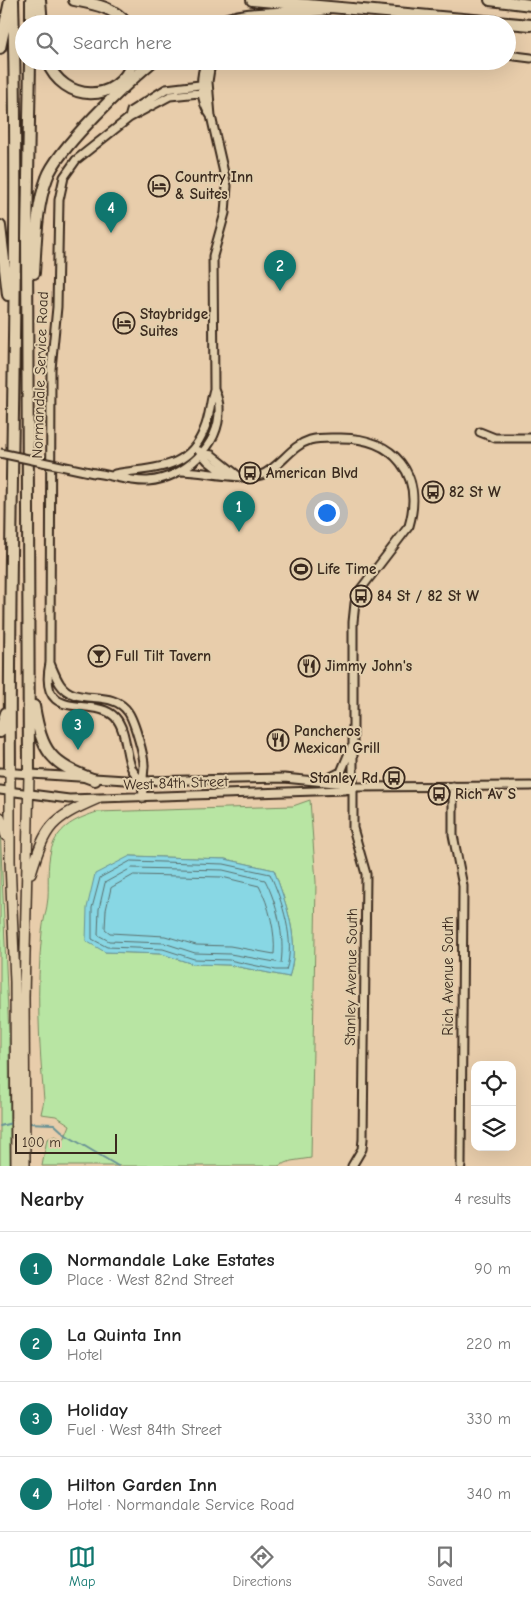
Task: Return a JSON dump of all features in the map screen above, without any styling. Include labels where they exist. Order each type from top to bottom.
[{"type":"highway","points":[[0,48],[12,0]]},
{"type":"highway","points":[[5,772],[10,692],[16,104],[12,0]]},
{"type":"highway","points":[[31,0],[31,15]]},
{"type":"highway","points":[[40,0],[41,15]]},
{"type":"highway","points":[[74,0],[107,8],[115,15]]},
{"type":"highway","points":[[252,0],[429,15]]},
{"type":"highway","points":[[490,0],[531,5]]},
{"type":"highway","points":[[252,15],[260,13],[305,13],[338,6]]},
{"type":"highway","points":[[516,24],[531,25]]},
{"type":"highway","points":[[29,775],[29,324],[27,236],[30,70]]},
{"type":"highway","points":[[50,70],[65,86],[89,94],[99,93],[114,87],[129,70]]},
{"type":"highway","points":[[29,324],[37,234],[47,177],[65,150],[143,70]]},
{"type":"highway","points":[[0,226],[5,257],[13,371]]},
{"type":"highway","points":[[30,675],[39,733],[49,756],[71,772],[95,780]]},
{"type":"highway","points":[[0,732],[10,692]]},
{"type":"main road","points":[[5,772],[20,1111]]},
{"type":"main road","points":[[16,1166],[20,1135],[28,885],[29,775]]},
{"type":"main road","points":[[28,885],[42,841],[52,824],[68,812],[97,799]]},
{"type":"main road","points":[[0,817],[10,861]]},
{"type":"main road","points":[[20,1135],[24,1166]]},
{"type":"street","points":[[516,56],[531,58]]},
{"type":"street","points":[[112,475],[168,466],[195,447],[205,429],[214,388],[213,256],[225,213],[227,186],[211,116],[204,70]]},
{"type":"street","points":[[206,88],[210,70]]},
{"type":"street","name":"Normandale Service Road","points":[[141,781],[132,769],[115,716],[102,710],[76,707],[60,701],[49,686],[47,677],[50,663],[51,370],[57,307],[61,188],[64,177],[76,160],[129,118],[170,96],[206,88]]},
{"type":"street","points":[[181,471],[202,453],[212,436],[218,418],[219,406],[214,388]]},
{"type":"street","points":[[480,432],[495,438],[531,438]]},
{"type":"street","name":"Stanley Avenue South","points":[[237,475],[248,477],[260,475],[277,464],[297,446],[312,440],[363,439],[385,448],[395,456],[406,470],[413,488],[413,513],[410,526],[366,581],[355,603],[353,622],[354,836],[363,859],[366,874],[363,1139],[362,1149],[352,1166]]},
{"type":"street","points":[[195,447],[208,461],[228,476]]},
{"type":"street","points":[[0,453],[134,481],[148,481],[181,471],[228,476],[237,475]]},
{"type":"street","points":[[202,453],[212,455],[237,475]]},
{"type":"street","name":"Normandale Service Road","points":[[50,663],[59,684],[69,693],[110,700],[118,703],[128,712],[144,766],[141,781]]},
{"type":"street","points":[[322,781],[342,772],[353,742]]},
{"type":"street","name":"West 84th Street","points":[[5,772],[95,780],[141,781],[250,778],[322,781],[353,787],[531,786]]},
{"type":"street","points":[[141,781],[143,798]]},
{"type":"street","name":"Rich Avenue South","points":[[453,786],[453,835],[463,886],[461,1166]]},
{"type":"street","name":"West 84th Street","points":[[5,791],[69,799],[97,799],[345,790],[353,787]]},
{"type":"green space","points":[[310,800],[316,882],[311,1158],[291,1161],[278,1166],[42,1166],[47,1139],[55,1136],[64,1140],[70,1125],[56,1116],[41,1114],[44,1100],[39,1016],[40,953],[48,898],[48,870],[51,848],[58,836],[72,822],[97,812],[293,806]],"holes":[[[130,856],[225,859],[274,870],[287,909],[293,936],[292,963],[289,977],[229,965],[193,964],[162,954],[105,952]]]},
{"type":"green space","points":[[0,826],[9,1037],[10,1166],[0,1166]]},
{"type":"water","points":[[130,856],[225,859],[274,870],[287,909],[293,936],[292,963],[289,977],[229,965],[193,964],[162,954],[105,952],[86,941],[87,908],[95,874]]},
{"type":"waterway","points":[[0,1126],[12,1123]]},
{"type":"waterway","points":[[27,1123],[54,1124],[66,1135],[118,1166]]},
{"type":"place","name":"Country Inn & Suites","points":[[159,186]]},
{"type":"place","name":"Hilton Garden Inn","points":[[111,233]]},
{"type":"place","name":"La Quinta Inn","points":[[280,291]]},
{"type":"place","name":"Staybridge Suites","points":[[124,323]]},
{"type":"place","name":"American Blvd","points":[[250,473]]},
{"type":"place","name":"82 St W","points":[[433,492]]},
{"type":"place","name":"Normandale Lake Estates","points":[[239,532]]},
{"type":"place","name":"Life Time","points":[[301,569]]},
{"type":"place","name":"84 St / 82 St W","points":[[361,596]]},
{"type":"place","name":"Full Tilt Tavern","points":[[99,656]]},
{"type":"place","name":"Jimmy John's","points":[[309,666]]},
{"type":"place","name":"Pancheros Mexican Grill","points":[[278,740]]},
{"type":"place","name":"Holiday","points":[[78,750]]},
{"type":"place","name":"Stanley Rd","points":[[394,778]]},
{"type":"place","name":"Rich Av S","points":[[439,794]]}]
